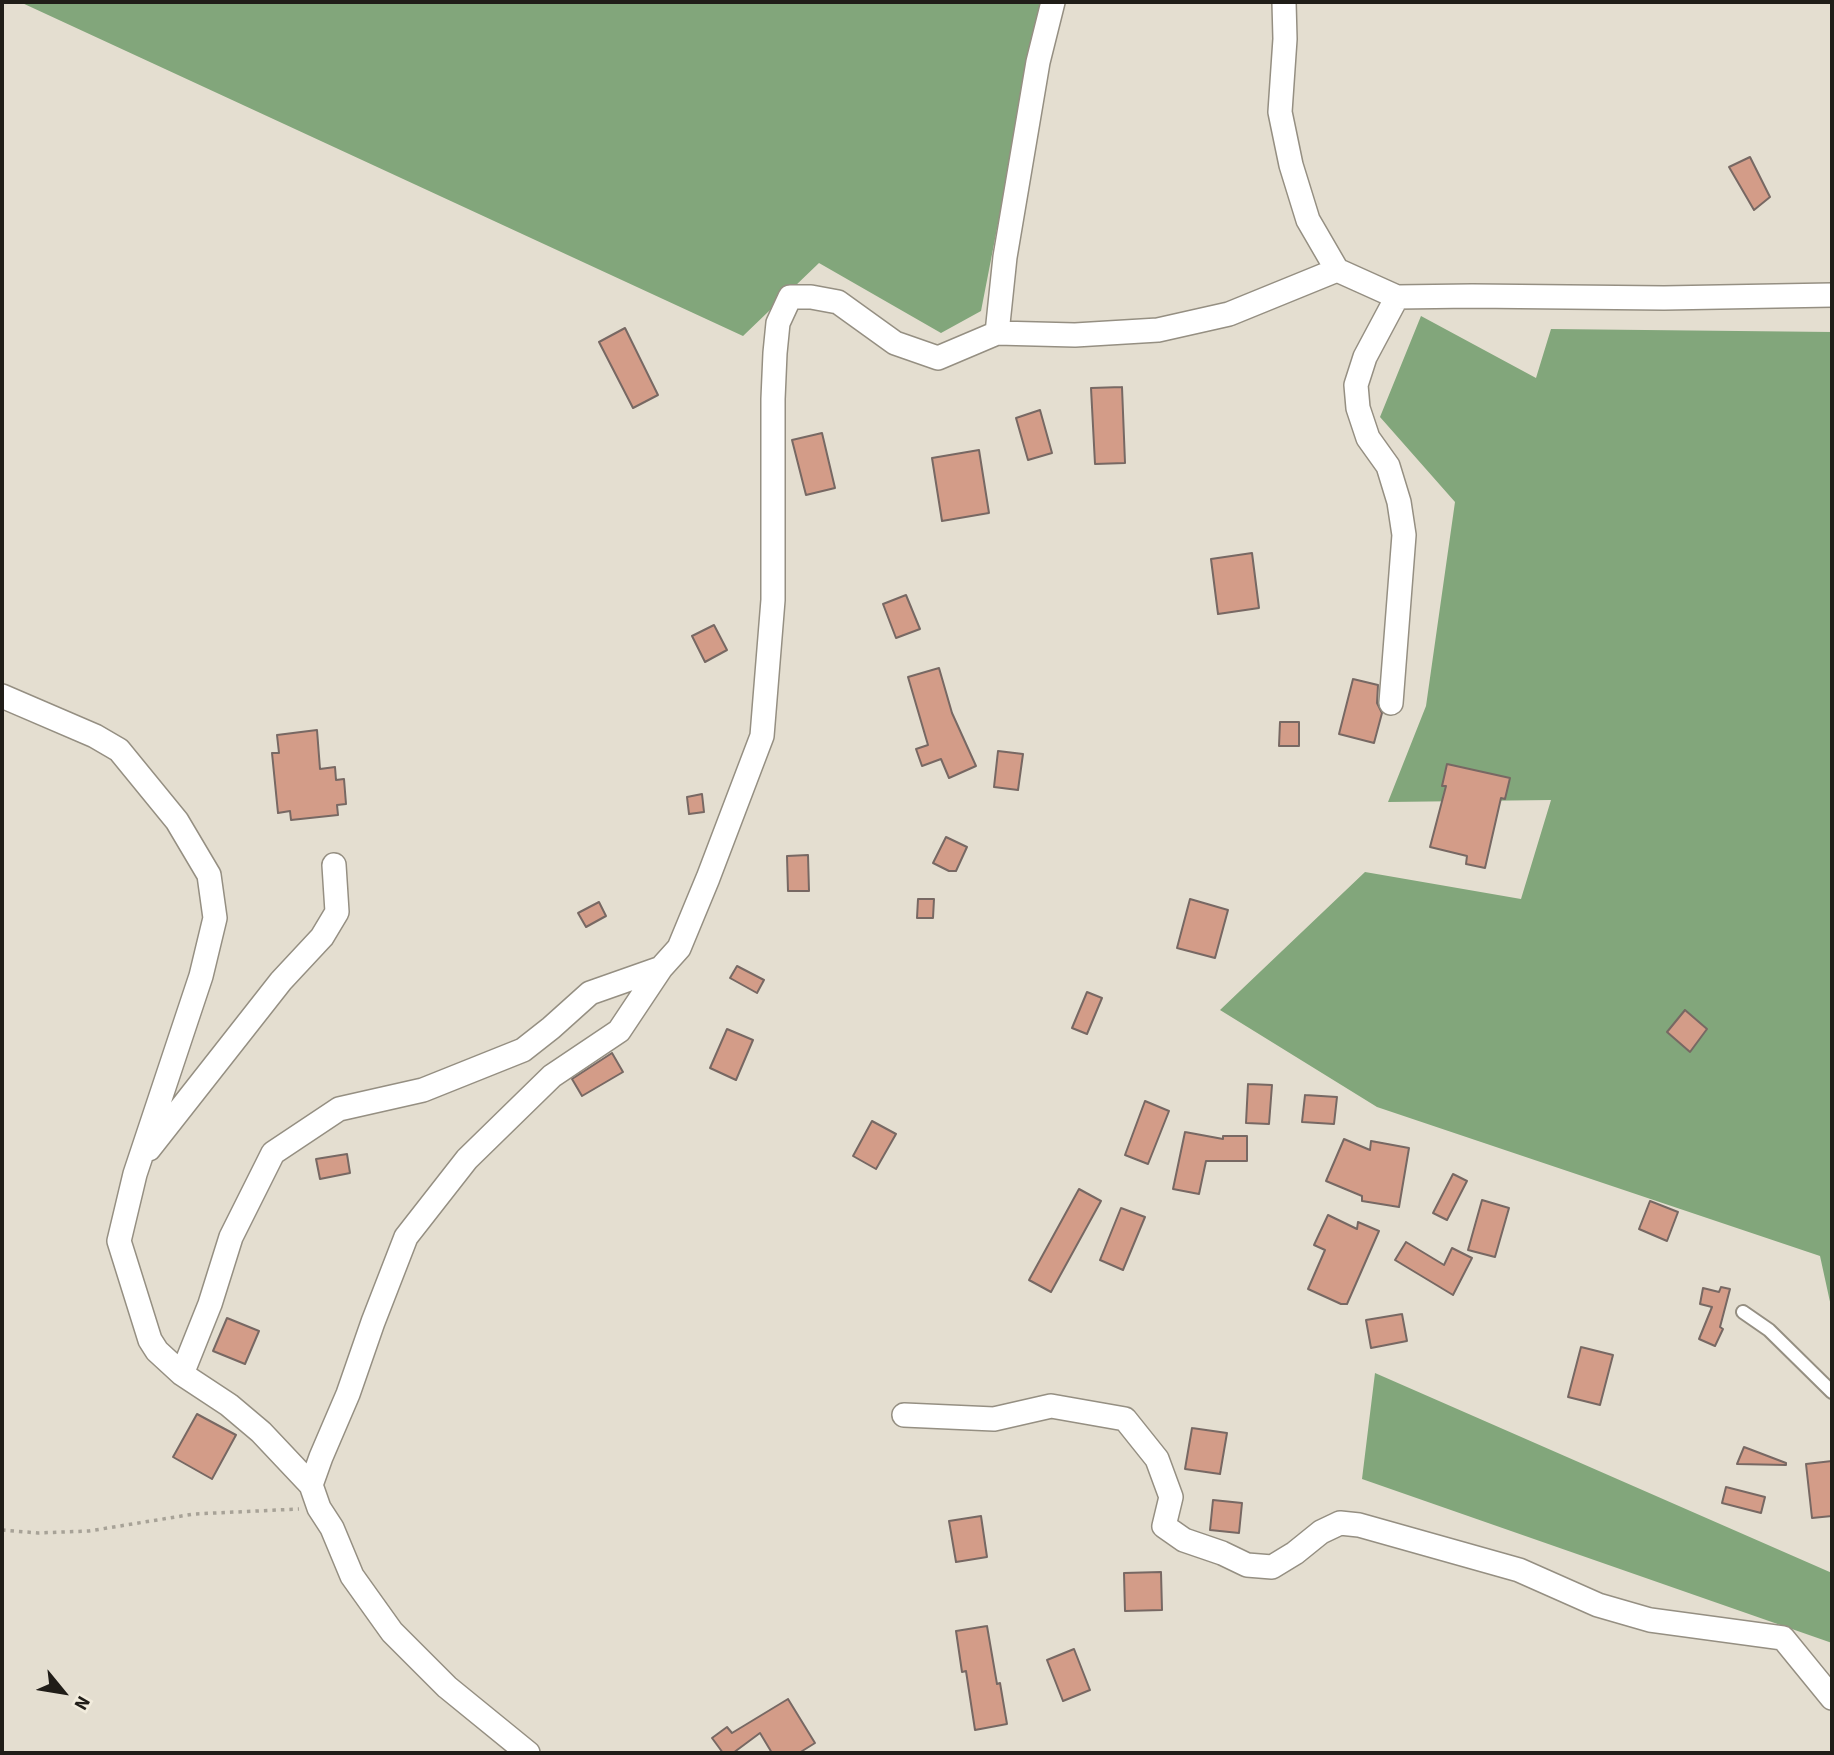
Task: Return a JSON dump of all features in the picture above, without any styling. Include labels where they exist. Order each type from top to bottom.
[{"type":"street","points":[[997,333],[1005,257],[1033,88],[1053,2]]},
{"type":"street","points":[[1284,2],[1285,38],[1280,112],[1291,165],[1308,220],[1337,270],[1397,298],[1832,295]]},
{"type":"street","points":[[311,1485],[406,1237],[467,1159],[552,1076],[619,1031],[661,968],[679,948],[762,736],[773,600],[772,399],[778,323],[790,297],[811,297],[838,302],[895,343],[938,358],[997,333],[1075,335],[1158,330],[1229,314],[1337,270]]},
{"type":"street","points":[[1391,703],[1404,535],[1399,502],[1388,466],[1368,438],[1358,408],[1356,385],[1365,357],[1397,298]]},
{"type":"street","points":[[2,696],[95,736],[119,750],[177,821],[209,875],[215,918],[204,965],[128,1198],[119,1241],[150,1340],[157,1351],[182,1374],[229,1405],[261,1432],[311,1485],[319,1508],[332,1528],[352,1576],[393,1632],[447,1687],[528,1753]]},
{"type":"street","points":[[140,1161],[281,981],[323,937],[337,912],[334,865]]},
{"type":"street","points":[[182,1374],[210,1304],[231,1237],[273,1153],[339,1108],[423,1090],[523,1050],[590,993],[661,968]]},
{"type":"street","points":[[904,1416],[994,1419],[1051,1406],[1125,1419],[1157,1459],[1171,1497],[1164,1526],[1184,1540],[1222,1553],[1247,1566],[1272,1567],[1296,1553],[1321,1532],[1340,1523],[1359,1525],[1519,1570],[1598,1605],[1650,1620],[1783,1638],[1832,1698]]},
{"type":"lane","points":[[1743,1312],[1769,1329],[1832,1392]]},
{"type":"path","points":[[2,1530],[37,1533],[89,1531],[194,1514],[319,1508]]},
{"type":"green space","points":[[20,2],[1041,2],[981,311],[941,333],[819,263],[743,336]]},
{"type":"green space","points":[[1421,316],[1536,378],[1551,329],[1832,332],[1832,1311],[1820,1256],[1377,1107],[1220,1010],[1365,872],[1521,899],[1551,800],[1388,802],[1426,706],[1455,502],[1380,417]]},
{"type":"green space","points":[[1375,1373],[1832,1573],[1832,1643],[1362,1479]]},
{"type":"building","points":[[1750,157],[1770,197],[1754,210],[1729,167]]},
{"type":"building","points":[[625,328],[658,395],[633,408],[599,342]]},
{"type":"building","points":[[1122,387],[1125,463],[1095,464],[1091,388]]},
{"type":"building","points":[[1040,410],[1052,453],[1028,460],[1016,418]]},
{"type":"building","points":[[822,433],[835,488],[806,495],[792,440]]},
{"type":"building","points":[[979,450],[989,513],[942,521],[932,458]]},
{"type":"building","points":[[1252,553],[1259,608],[1218,614],[1211,559]]},
{"type":"building","points":[[906,595],[920,629],[896,638],[883,604]]},
{"type":"building","points":[[714,625],[727,650],[705,662],[692,636]]},
{"type":"building","points":[[939,668],[952,713],[976,766],[949,778],[941,759],[922,766],[916,749],[928,745],[908,677]]},
{"type":"building","points":[[1353,679],[1378,685],[1377,703],[1382,713],[1374,743],[1339,734]]},
{"type":"building","points":[[1280,722],[1299,722],[1299,746],[1279,746]]},
{"type":"building","points":[[317,730],[320,769],[335,767],[336,780],[344,779],[346,804],[337,805],[338,815],[291,820],[290,811],[278,813],[272,753],[279,753],[277,735]]},
{"type":"building","points":[[998,751],[1023,754],[1018,790],[994,787]]},
{"type":"building","points":[[1447,764],[1510,778],[1505,799],[1501,798],[1485,868],[1466,864],[1467,856],[1430,847],[1446,786],[1442,786]]},
{"type":"building","points":[[702,794],[704,812],[689,814],[687,797]]},
{"type":"building","points":[[946,837],[967,847],[956,871],[949,871],[933,863]]},
{"type":"building","points":[[808,855],[809,891],[788,891],[787,856]]},
{"type":"building","points":[[918,899],[934,899],[933,918],[917,918]]},
{"type":"building","points":[[1190,899],[1228,910],[1215,958],[1177,948]]},
{"type":"building","points":[[599,902],[606,916],[586,927],[578,913]]},
{"type":"building","points":[[737,966],[764,980],[757,993],[730,978]]},
{"type":"building","points":[[1087,992],[1102,998],[1087,1034],[1072,1028]]},
{"type":"building","points":[[1685,1010],[1707,1029],[1690,1052],[1667,1032]]},
{"type":"building","points":[[727,1029],[753,1040],[736,1080],[710,1068]]},
{"type":"building","points":[[612,1053],[623,1072],[582,1096],[572,1079]]},
{"type":"building","points":[[1248,1084],[1272,1085],[1269,1124],[1246,1123]]},
{"type":"building","points":[[1305,1095],[1337,1097],[1334,1124],[1302,1122]]},
{"type":"building","points":[[1145,1101],[1169,1111],[1148,1164],[1125,1155]]},
{"type":"building","points":[[872,1121],[896,1134],[876,1169],[853,1156]]},
{"type":"building","points":[[1185,1132],[1223,1139],[1223,1136],[1247,1136],[1247,1161],[1206,1161],[1199,1194],[1173,1189]]},
{"type":"building","points":[[1344,1139],[1370,1150],[1371,1141],[1409,1148],[1399,1207],[1362,1201],[1362,1196],[1326,1181]]},
{"type":"building","points":[[347,1154],[350,1173],[320,1179],[316,1159]]},
{"type":"building","points":[[1453,1174],[1467,1181],[1447,1220],[1433,1213]]},
{"type":"building","points":[[1079,1189],[1101,1201],[1051,1292],[1029,1280]]},
{"type":"building","points":[[1482,1200],[1509,1208],[1495,1257],[1468,1250]]},
{"type":"building","points":[[1650,1201],[1678,1212],[1667,1241],[1639,1229]]},
{"type":"building","points":[[1121,1208],[1145,1217],[1123,1270],[1100,1260]]},
{"type":"building","points":[[1328,1215],[1357,1229],[1358,1222],[1379,1231],[1347,1304],[1341,1304],[1308,1289],[1325,1250],[1314,1245]]},
{"type":"building","points":[[1406,1242],[1444,1265],[1452,1248],[1472,1258],[1453,1295],[1395,1260]]},
{"type":"building","points":[[1721,1287],[1730,1289],[1720,1327],[1723,1329],[1715,1346],[1699,1339],[1712,1307],[1700,1304],[1703,1288],[1719,1292]]},
{"type":"building","points":[[1402,1314],[1407,1341],[1371,1348],[1366,1320]]},
{"type":"building","points":[[227,1318],[259,1331],[245,1364],[213,1351]]},
{"type":"building","points":[[1581,1347],[1613,1355],[1600,1405],[1568,1397]]},
{"type":"building","points":[[197,1414],[236,1435],[212,1479],[173,1457]]},
{"type":"building","points":[[1192,1428],[1227,1433],[1220,1474],[1185,1469]]},
{"type":"building","points":[[1744,1447],[1786,1463],[1786,1465],[1737,1464]]},
{"type":"building","points":[[1832,1461],[1832,1516],[1812,1518],[1806,1464]]},
{"type":"building","points":[[1726,1487],[1765,1497],[1761,1513],[1722,1503]]},
{"type":"building","points":[[1213,1500],[1242,1503],[1239,1533],[1210,1530]]},
{"type":"building","points":[[981,1516],[987,1557],[956,1562],[949,1521]]},
{"type":"building","points":[[1161,1572],[1162,1610],[1125,1611],[1124,1573]]},
{"type":"building","points":[[987,1626],[1007,1724],[975,1730],[966,1671],[962,1672],[956,1631]]},
{"type":"building","points":[[1074,1649],[1090,1690],[1063,1701],[1047,1660]]},
{"type":"building","points":[[788,1699],[815,1743],[799,1753],[772,1753],[760,1733],[733,1753],[723,1753],[712,1738],[727,1727],[732,1733]]}]
